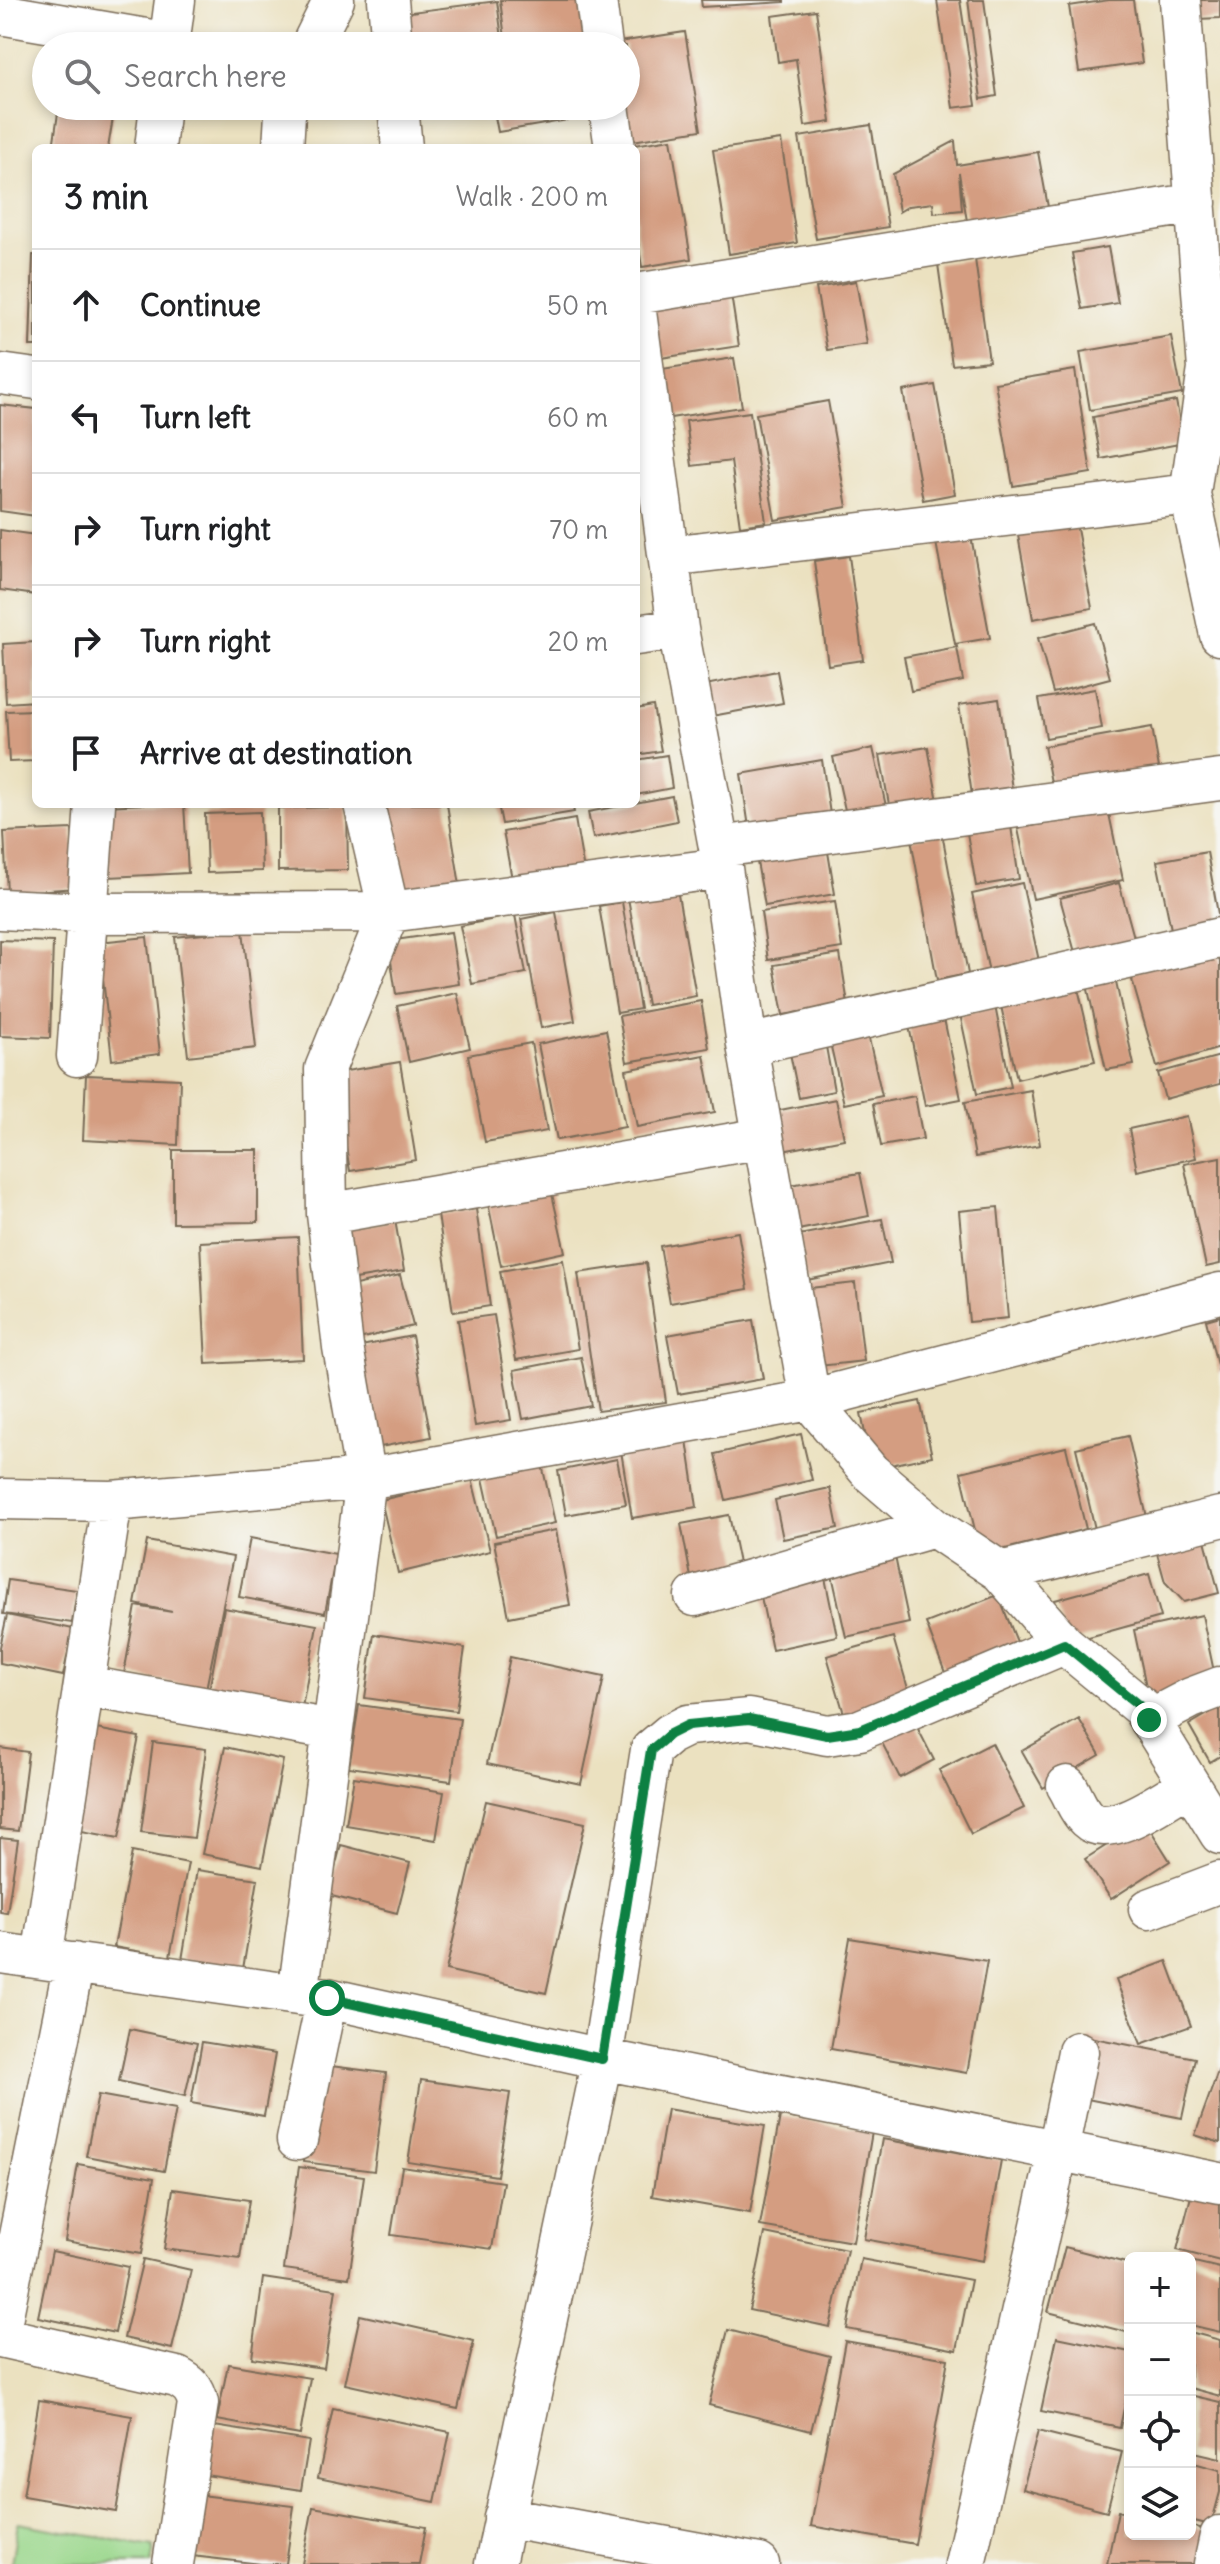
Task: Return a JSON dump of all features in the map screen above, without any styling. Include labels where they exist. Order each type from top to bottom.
[{"type":"street","points":[[171,32],[175,0]]},
{"type":"street","points":[[318,32],[334,0]]},
{"type":"street","points":[[388,0],[391,32]]},
{"type":"street","points":[[596,0],[600,32]]},
{"type":"street","points":[[1180,0],[1196,203],[1214,368],[1190,494],[1220,636]]},
{"type":"street","points":[[0,14],[101,32]]},
{"type":"street","points":[[155,144],[158,120]]},
{"type":"street","points":[[283,144],[285,120]]},
{"type":"street","points":[[399,120],[402,144]]},
{"type":"street","points":[[611,120],[614,144]]},
{"type":"street","points":[[640,293],[1196,203]]},
{"type":"street","points":[[640,342],[678,629],[720,857],[747,1045],[810,1400],[870,1472],[934,1527],[1001,1572],[1064,1644],[1142,1708],[1220,1834]]},
{"type":"street","points":[[0,374],[32,378]]},
{"type":"street","points":[[669,556],[1190,494]]},
{"type":"street","points":[[640,634],[678,629]]},
{"type":"street","points":[[0,909],[87,913],[389,912],[1220,780]]},
{"type":"street","points":[[77,1056],[95,808]]},
{"type":"street","points":[[297,2140],[312,1996],[332,1730],[366,1479],[343,1347],[327,1214],[325,1069],[389,912],[365,808]]},
{"type":"street","points":[[747,1045],[1220,938]]},
{"type":"street","points":[[327,1214],[763,1138]]},
{"type":"street","points":[[0,1499],[112,1501],[366,1479],[810,1400],[1220,1293]]},
{"type":"street","points":[[0,2330],[58,1960],[84,1686],[112,1501]]},
{"type":"street","points":[[1001,1572],[1220,1517]]},
{"type":"street","points":[[695,1596],[934,1527]]},
{"type":"street","points":[[495,2564],[602,2059],[651,1750],[670,1734],[688,1725],[749,1719],[827,1735],[860,1730],[1064,1644]]},
{"type":"street","points":[[84,1686],[332,1730]]},
{"type":"street","points":[[1149,1720],[1220,1687]]},
{"type":"street","points":[[1067,1786],[1087,1820],[1103,1826],[1122,1823],[1189,1785]]},
{"type":"street","points":[[1149,1909],[1220,1882]]},
{"type":"street","points":[[0,1953],[312,1996],[602,2059],[1220,2183]]},
{"type":"street","points":[[965,2564],[1078,2052]]},
{"type":"street","points":[[0,2337],[177,2377],[188,2383],[195,2392],[198,2403],[173,2564]]},
{"type":"street","points":[[504,2517],[759,2564]]},
{"type":"street","points":[[1214,2564],[1220,2536]]},
{"type":"green space","points":[[18,2523],[154,2547],[151,2564],[11,2564]]},
{"type":"building","points":[[500,0],[585,0],[584,32],[504,32]]},
{"type":"building","points":[[701,0],[784,0],[784,2],[702,7]]},
{"type":"building","points":[[937,0],[960,0],[976,105],[953,108]]},
{"type":"building","points":[[968,0],[984,0],[997,96],[981,99]]},
{"type":"building","points":[[1133,0],[1142,63],[1079,72],[1069,6]]},
{"type":"building","points":[[1196,0],[1220,0],[1220,18],[1197,19]]},
{"type":"building","points":[[497,1],[501,32],[405,32],[403,13]]},
{"type":"building","points":[[816,10],[831,122],[805,126],[796,59],[778,62],[772,16]]},
{"type":"building","points":[[685,32],[701,130],[626,142],[626,120],[640,120],[640,39]]},
{"type":"building","points":[[57,120],[113,120],[109,144],[54,144]]},
{"type":"building","points":[[496,120],[568,120],[498,132]]},
{"type":"building","points":[[871,125],[888,227],[816,239],[799,137]]},
{"type":"building","points":[[671,139],[691,259],[642,267],[640,144]]},
{"type":"building","points":[[781,140],[797,243],[729,254],[713,150]]},
{"type":"building","points":[[955,141],[957,165],[1038,152],[1048,207],[967,221],[959,173],[962,210],[934,213],[933,203],[909,206],[899,212],[893,174]]},
{"type":"building","points":[[1108,247],[1118,303],[1082,309],[1072,253]]},
{"type":"building","points":[[975,259],[989,361],[952,365],[938,264]]},
{"type":"building","points":[[856,281],[867,344],[827,350],[816,288]]},
{"type":"building","points":[[32,285],[32,346],[30,346]]},
{"type":"building","points":[[730,288],[739,346],[654,359],[644,301]]},
{"type":"building","points":[[1171,336],[1182,394],[1090,410],[1080,352]]},
{"type":"building","points":[[734,358],[742,407],[657,420],[649,371]]},
{"type":"building","points":[[1075,370],[1091,473],[1013,486],[995,383]]},
{"type":"building","points":[[935,385],[955,494],[923,500],[903,391]]},
{"type":"building","points":[[828,401],[847,507],[775,520],[756,414]]},
{"type":"building","points":[[1176,401],[1184,443],[1101,459],[1093,417]]},
{"type":"building","points":[[0,405],[32,409],[32,515],[0,511]]},
{"type":"building","points":[[750,412],[766,522],[740,526],[731,461],[692,466],[686,421]]},
{"type":"building","points":[[1074,513],[1092,608],[1033,619],[1016,524]]},
{"type":"building","points":[[0,530],[32,534],[32,594],[0,590]]},
{"type":"building","points":[[970,531],[990,638],[955,644],[935,537]]},
{"type":"building","points":[[849,556],[863,660],[828,665],[814,561]]},
{"type":"building","points":[[1095,623],[1110,678],[1053,693],[1038,638]]},
{"type":"building","points":[[32,642],[32,701],[6,703],[3,644]]},
{"type":"building","points":[[957,647],[963,681],[911,691],[904,657]]},
{"type":"building","points":[[777,671],[783,703],[701,718],[695,687]]},
{"type":"building","points":[[1095,689],[1102,728],[1046,738],[1039,699]]},
{"type":"building","points":[[999,699],[1013,796],[973,802],[959,705]]},
{"type":"building","points":[[653,706],[661,751],[640,754],[640,708]]},
{"type":"building","points":[[32,710],[32,761],[9,762],[6,711]]},
{"type":"building","points":[[1152,727],[1160,774],[1053,793],[1044,746]]},
{"type":"building","points":[[928,747],[940,812],[892,821],[880,755]]},
{"type":"building","points":[[873,748],[888,815],[848,823],[833,757]]},
{"type":"building","points":[[667,755],[672,788],[640,794],[640,759]]},
{"type":"building","points":[[822,760],[831,821],[750,834],[741,774]]},
{"type":"building","points":[[672,796],[677,821],[593,838],[588,812],[640,808],[640,802]]},
{"type":"building","points":[[106,808],[184,808],[188,873],[109,877]]},
{"type":"building","points":[[278,808],[347,808],[348,870],[278,871]]},
{"type":"building","points":[[386,808],[448,808],[462,898],[401,907]]},
{"type":"building","points":[[499,808],[573,808],[574,812],[502,824]]},
{"type":"building","points":[[1108,809],[1123,880],[1033,899],[1018,829]]},
{"type":"building","points":[[260,812],[262,871],[207,873],[205,814]]},
{"type":"building","points":[[575,819],[584,871],[513,884],[503,832]]},
{"type":"building","points":[[1010,820],[1019,879],[976,886],[966,827]]},
{"type":"building","points":[[72,829],[76,888],[7,893],[4,832]]},
{"type":"building","points":[[942,833],[968,974],[937,980],[911,839]]},
{"type":"building","points":[[826,840],[835,894],[765,906],[755,851]]},
{"type":"building","points":[[1207,852],[1220,925],[1172,934],[1157,861]]},
{"type":"building","points":[[1022,883],[1039,961],[989,972],[972,894]]},
{"type":"building","points":[[1119,883],[1135,941],[1076,956],[1060,898]]},
{"type":"building","points":[[677,889],[696,996],[647,1005],[628,898]]},
{"type":"building","points":[[835,901],[842,948],[768,960],[761,912]]},
{"type":"building","points":[[622,902],[640,1009],[617,1013],[599,906]]},
{"type":"building","points":[[556,912],[575,1021],[541,1028],[521,919]]},
{"type":"building","points":[[515,915],[526,973],[472,984],[460,926]]},
{"type":"building","points":[[243,930],[256,1048],[188,1056],[175,937]]},
{"type":"building","points":[[451,932],[459,984],[396,994],[388,941]]},
{"type":"building","points":[[147,937],[160,1054],[112,1060],[99,942]]},
{"type":"building","points":[[0,940],[53,942],[50,1038],[0,1036]]},
{"type":"building","points":[[1216,948],[1220,962],[1220,1048],[1157,1067],[1130,973]]},
{"type":"building","points":[[840,954],[848,1004],[783,1015],[774,965]]},
{"type":"building","points":[[1115,978],[1134,1065],[1106,1070],[1087,985]]},
{"type":"building","points":[[1078,988],[1095,1061],[1017,1079],[1001,1006]]},
{"type":"building","points":[[457,993],[470,1048],[409,1062],[397,1006]]},
{"type":"building","points":[[701,1001],[709,1048],[627,1062],[619,1016]]},
{"type":"building","points":[[995,1006],[1011,1087],[977,1094],[960,1014]]},
{"type":"building","points":[[943,1014],[961,1099],[925,1106],[908,1021]]},
{"type":"building","points":[[606,1030],[625,1127],[557,1140],[538,1044]]},
{"type":"building","points":[[867,1030],[882,1096],[844,1104],[829,1038]]},
{"type":"building","points":[[825,1041],[834,1091],[799,1098],[789,1048]]},
{"type":"building","points":[[531,1043],[547,1131],[485,1142],[468,1055]]},
{"type":"building","points":[[704,1055],[715,1112],[637,1127],[626,1070]]},
{"type":"building","points":[[1220,1056],[1220,1084],[1165,1099],[1158,1073]]},
{"type":"building","points":[[400,1062],[416,1160],[350,1171],[334,1073]]},
{"type":"building","points":[[86,1075],[180,1079],[178,1145],[83,1140]]},
{"type":"building","points":[[1031,1090],[1040,1145],[975,1157],[965,1102]]},
{"type":"building","points":[[915,1096],[923,1139],[881,1146],[873,1104]]},
{"type":"building","points":[[836,1099],[844,1139],[767,1154],[760,1114]]},
{"type":"building","points":[[1187,1116],[1196,1158],[1137,1171],[1129,1129]]},
{"type":"building","points":[[173,1150],[258,1150],[258,1222],[173,1223]]},
{"type":"building","points":[[1220,1157],[1220,1264],[1206,1267],[1184,1164]]},
{"type":"building","points":[[860,1173],[869,1216],[798,1230],[790,1185]]},
{"type":"building","points":[[550,1185],[565,1252],[501,1266],[487,1198]]},
{"type":"building","points":[[998,1207],[1008,1318],[969,1322],[959,1211]]},
{"type":"building","points":[[476,1209],[490,1306],[453,1312],[438,1215]]},
{"type":"building","points":[[882,1219],[891,1263],[807,1280],[799,1235]]},
{"type":"building","points":[[395,1220],[404,1271],[355,1279],[346,1229]]},
{"type":"building","points":[[738,1232],[748,1289],[670,1303],[660,1246]]},
{"type":"building","points":[[298,1237],[303,1359],[206,1364],[200,1242]]},
{"type":"building","points":[[563,1260],[578,1349],[516,1360],[500,1271]]},
{"type":"building","points":[[646,1263],[666,1402],[598,1411],[578,1273]]},
{"type":"building","points":[[400,1275],[413,1326],[355,1340],[342,1288]]},
{"type":"building","points":[[855,1283],[864,1361],[810,1367],[801,1289]]},
{"type":"building","points":[[494,1315],[511,1420],[475,1426],[458,1320]]},
{"type":"building","points":[[1220,1316],[1220,1373],[1219,1373],[1206,1320]]},
{"type":"building","points":[[753,1320],[763,1379],[678,1394],[667,1335]]},
{"type":"building","points":[[412,1336],[431,1437],[365,1450],[346,1349]]},
{"type":"building","points":[[581,1357],[591,1406],[523,1419],[514,1370]]},
{"type":"building","points":[[920,1401],[932,1456],[872,1469],[861,1413]]},
{"type":"building","points":[[801,1434],[812,1480],[726,1500],[715,1454]]},
{"type":"building","points":[[1128,1436],[1147,1517],[1095,1529],[1076,1448]]},
{"type":"building","points":[[687,1440],[697,1507],[632,1518],[621,1451]]},
{"type":"building","points":[[1066,1447],[1086,1529],[981,1555],[961,1472]]},
{"type":"building","points":[[617,1459],[626,1504],[566,1515],[558,1471]]},
{"type":"building","points":[[541,1460],[555,1523],[496,1536],[482,1474]]},
{"type":"building","points":[[472,1479],[490,1551],[398,1573],[381,1500]]},
{"type":"building","points":[[830,1488],[838,1528],[783,1539],[775,1500]]},
{"type":"building","points":[[729,1515],[742,1578],[693,1588],[681,1524]]},
{"type":"building","points":[[1201,1525],[1219,1593],[1184,1602],[1165,1582],[1153,1539]]},
{"type":"building","points":[[556,1530],[570,1605],[509,1617],[494,1542]]},
{"type":"building","points":[[250,1538],[336,1554],[325,1613],[239,1597]]},
{"type":"building","points":[[147,1541],[233,1557],[206,1689],[124,1674],[136,1606],[172,1612],[135,1604]]},
{"type":"building","points":[[894,1552],[909,1623],[846,1637],[830,1566]]},
{"type":"building","points":[[823,1568],[837,1636],[772,1650],[758,1582]]},
{"type":"building","points":[[1149,1574],[1161,1617],[1067,1643],[1055,1600]]},
{"type":"building","points":[[8,1580],[77,1590],[72,1623],[3,1614]]},
{"type":"building","points":[[998,1595],[1022,1654],[949,1683],[926,1623]]},
{"type":"building","points":[[224,1608],[317,1625],[302,1707],[209,1691]]},
{"type":"building","points":[[7,1615],[73,1629],[63,1676],[0,1663]]},
{"type":"building","points":[[1202,1615],[1217,1686],[1149,1700],[1134,1630]]},
{"type":"building","points":[[374,1634],[465,1648],[456,1711],[365,1698]]},
{"type":"building","points":[[893,1637],[913,1706],[847,1724],[827,1656]]},
{"type":"building","points":[[510,1657],[604,1677],[581,1784],[487,1764]]},
{"type":"building","points":[[359,1705],[460,1719],[451,1781],[349,1767]]},
{"type":"building","points":[[1220,1707],[1220,1756],[1210,1762],[1189,1725]]},
{"type":"building","points":[[1079,1719],[1100,1755],[1043,1788],[1022,1751]]},
{"type":"building","points":[[914,1721],[934,1760],[900,1778],[880,1739]]},
{"type":"building","points":[[91,1728],[139,1737],[119,1838],[71,1829]]},
{"type":"building","points":[[153,1742],[206,1749],[194,1838],[141,1832]]},
{"type":"building","points":[[992,1743],[1024,1808],[971,1834],[939,1770]]},
{"type":"building","points":[[225,1747],[283,1760],[262,1866],[202,1854]]},
{"type":"building","points":[[0,1748],[28,1752],[18,1831],[0,1829]]},
{"type":"building","points":[[354,1777],[444,1792],[436,1840],[346,1825]]},
{"type":"building","points":[[486,1801],[585,1823],[546,1993],[446,1970]]},
{"type":"building","points":[[1145,1821],[1170,1861],[1111,1899],[1085,1859]]},
{"type":"building","points":[[0,1838],[18,1840],[7,1913],[0,1912]]},
{"type":"building","points":[[341,1845],[410,1863],[397,1913],[328,1895]]},
{"type":"building","points":[[132,1852],[188,1863],[170,1957],[114,1947]]},
{"type":"building","points":[[197,1870],[258,1879],[243,1969],[182,1960]]},
{"type":"building","points":[[850,1938],[987,1961],[967,2073],[831,2049]]},
{"type":"building","points":[[1167,1961],[1191,2026],[1141,2044],[1116,1980]]},
{"type":"building","points":[[130,2029],[197,2043],[185,2096],[119,2081]]},
{"type":"building","points":[[1089,2037],[1195,2058],[1182,2118],[1077,2097]]},
{"type":"building","points":[[202,2042],[275,2054],[264,2116],[191,2103]]},
{"type":"building","points":[[315,2064],[386,2073],[374,2171],[303,2162]]},
{"type":"building","points":[[1220,2066],[1220,2143],[1195,2135]]},
{"type":"building","points":[[421,2080],[510,2093],[497,2176],[408,2162]]},
{"type":"building","points":[[98,2095],[176,2109],[164,2171],[86,2156]]},
{"type":"building","points":[[667,2109],[765,2126],[750,2213],[652,2196]]},
{"type":"building","points":[[780,2116],[872,2132],[853,2242],[760,2226]]},
{"type":"building","points":[[882,2139],[1001,2160],[983,2261],[864,2239]]},
{"type":"building","points":[[78,2164],[154,2178],[141,2254],[65,2241]]},
{"type":"building","points":[[299,2167],[364,2176],[349,2278],[284,2269]]},
{"type":"building","points":[[402,2167],[503,2182],[492,2249],[391,2235]]},
{"type":"building","points":[[1195,2181],[1220,2187],[1220,2261],[1196,2255],[1196,2252],[1177,2250]]},
{"type":"building","points":[[173,2189],[249,2200],[240,2259],[164,2249]]},
{"type":"building","points":[[765,2233],[847,2250],[830,2327],[749,2310]]},
{"type":"building","points":[[1065,2247],[1124,2262],[1124,2331],[1048,2312]]},
{"type":"building","points":[[52,2251],[128,2267],[115,2333],[38,2317]]},
{"type":"building","points":[[143,2259],[191,2270],[172,2349],[124,2338]]},
{"type":"building","points":[[861,2259],[971,2280],[957,2350],[847,2329]]},
{"type":"building","points":[[1196,2262],[1220,2268],[1220,2332],[1196,2326]]},
{"type":"building","points":[[263,2278],[336,2289],[324,2368],[252,2358]]},
{"type":"building","points":[[360,2315],[474,2341],[458,2409],[345,2384]]},
{"type":"building","points":[[728,2330],[830,2356],[811,2431],[709,2405]]},
{"type":"building","points":[[1196,2334],[1220,2340],[1220,2396],[1196,2390]]},
{"type":"building","points":[[1057,2337],[1124,2351],[1124,2409],[1120,2427],[1041,2411]]},
{"type":"building","points":[[845,2341],[948,2359],[915,2544],[811,2526]]},
{"type":"building","points":[[228,2364],[310,2378],[300,2435],[217,2420]]},
{"type":"building","points":[[1196,2396],[1220,2402],[1220,2458],[1196,2452]]},
{"type":"building","points":[[39,2400],[132,2416],[116,2512],[23,2496]]},
{"type":"building","points":[[333,2408],[450,2432],[435,2502],[318,2478]]},
{"type":"building","points":[[208,2425],[309,2441],[301,2490],[199,2474]]},
{"type":"building","points":[[1038,2431],[1122,2452],[1107,2511],[1023,2489]]},
{"type":"building","points":[[1196,2464],[1220,2470],[1220,2492],[1211,2525],[1196,2521]]},
{"type":"building","points":[[192,2494],[294,2506],[286,2564],[184,2555]]},
{"type":"building","points":[[313,2507],[426,2527],[419,2564],[302,2564]]},
{"type":"building","points":[[1118,2511],[1124,2512],[1124,2540],[1196,2540],[1196,2527],[1215,2531],[1208,2564],[1107,2564]]},
{"type":"route","points":[[327,1998],[602,2059],[651,1750],[670,1734],[688,1725],[749,1719],[827,1735],[860,1730],[1064,1644],[1142,1708],[1149,1720]]}]
